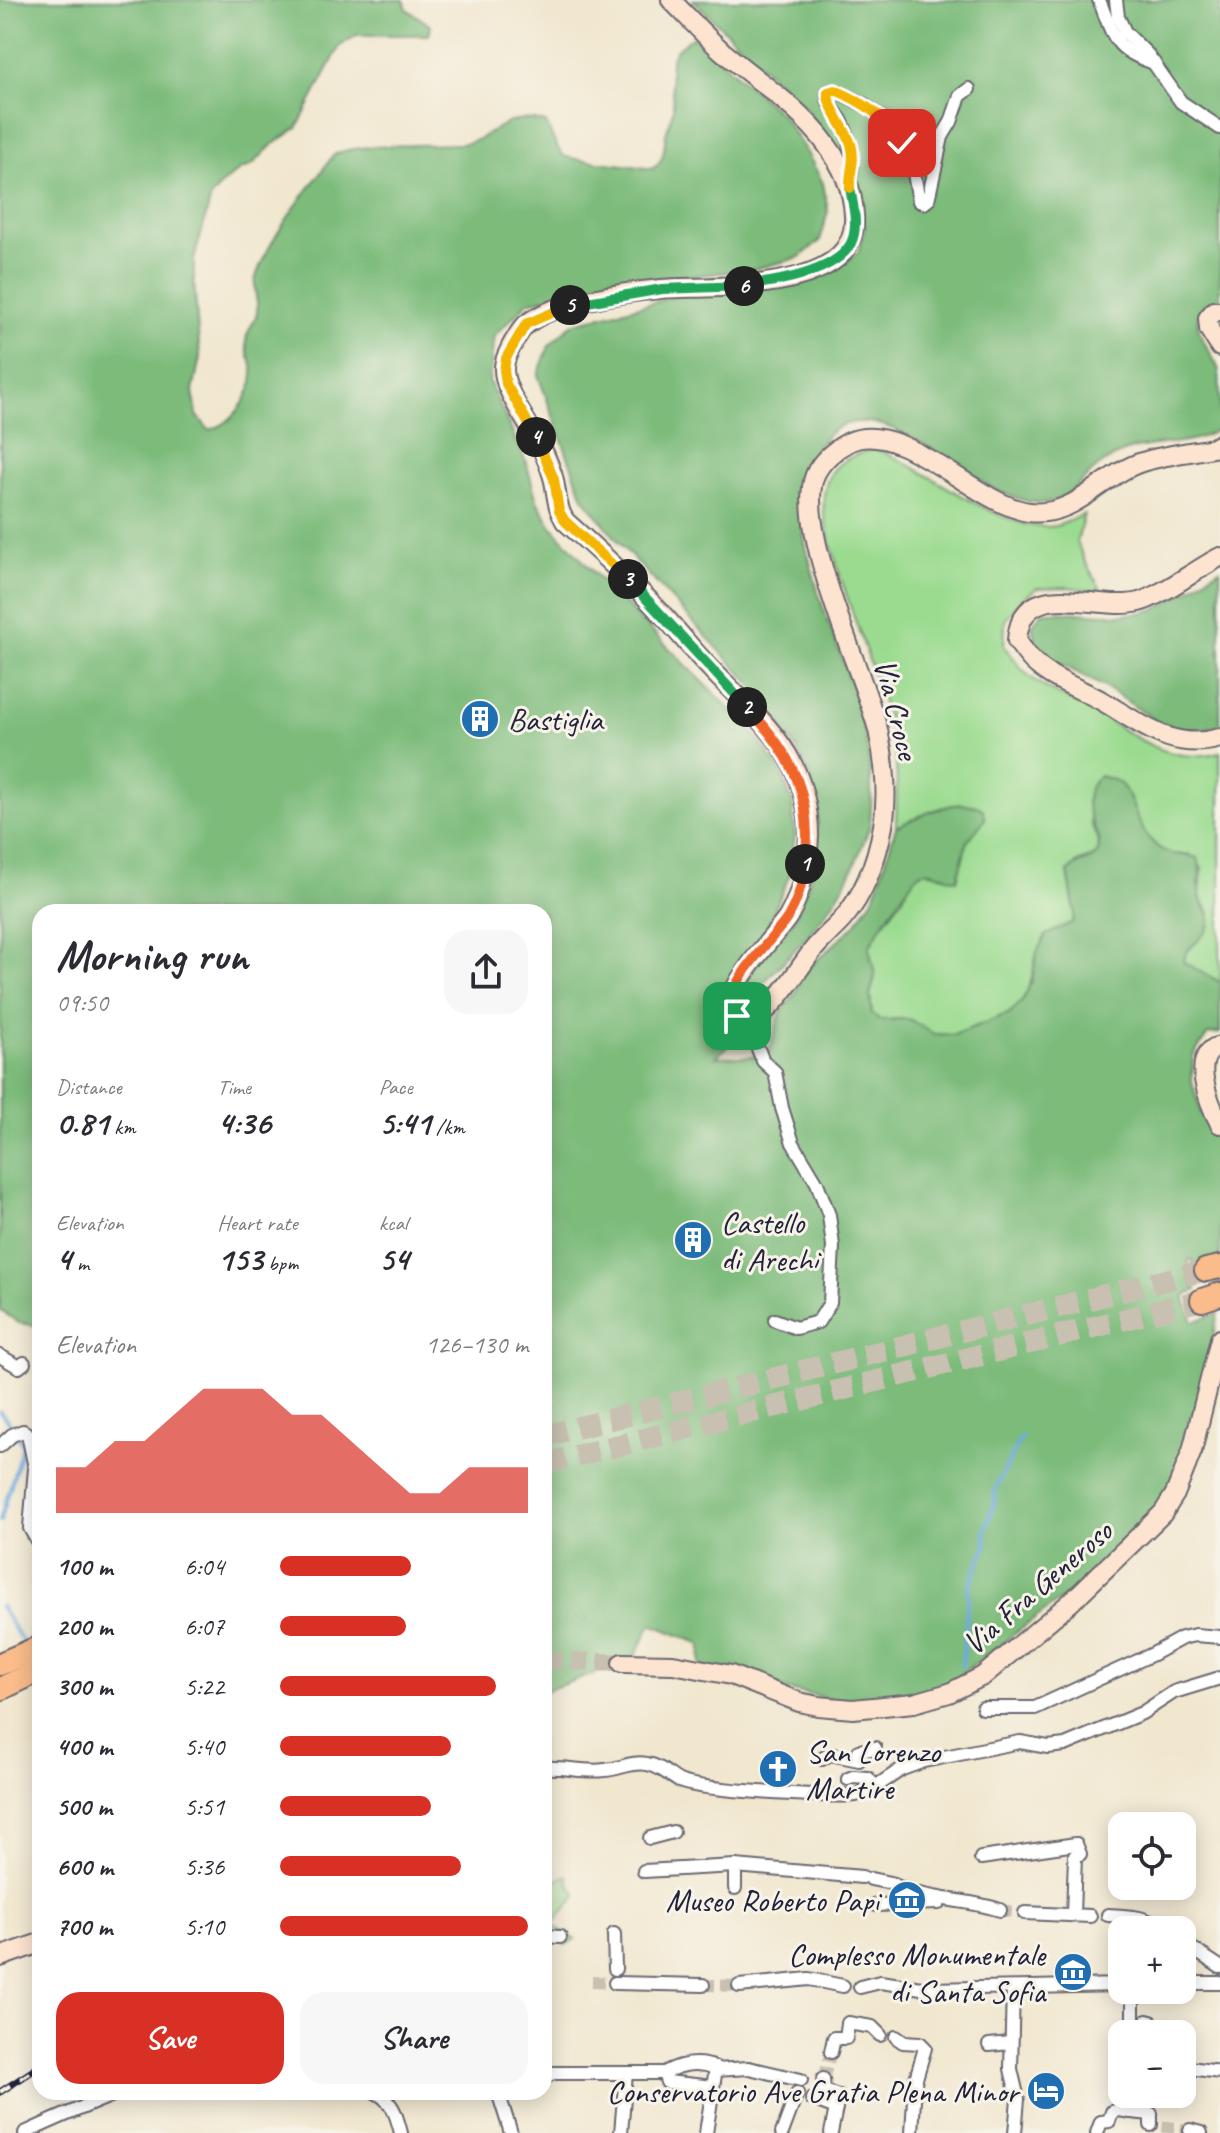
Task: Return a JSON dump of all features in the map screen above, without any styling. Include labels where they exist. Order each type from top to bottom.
[{"type":"highway","points":[[0,1664],[32,1650]]},
{"type":"highway","points":[[0,1689],[32,1674]]},
{"type":"street","name":"Via Croce","points":[[671,0],[825,142],[849,183],[854,215],[852,242],[829,265],[764,283],[662,289],[572,304],[526,324],[506,358],[504,370],[506,384],[543,451],[554,479],[559,511],[565,521],[665,617],[764,725],[792,764],[805,798],[809,835],[803,877],[788,917],[735,987],[732,1010],[743,1020],[757,1019],[765,1014],[816,946],[844,918],[863,889],[883,825],[883,753],[814,534],[810,506],[812,491],[815,475],[827,457],[850,441],[876,436],[897,443],[1026,512],[1052,513],[1077,502],[1120,471],[1142,462],[1220,444]]},
{"type":"street","points":[[1099,0],[1114,39],[1128,51],[1155,64]]},
{"type":"street","points":[[1116,0],[1118,17],[1125,32],[1155,64],[1181,102],[1220,128]]},
{"type":"street","points":[[849,183],[854,168],[851,145],[840,119],[828,102],[828,92],[839,92],[865,105],[890,124],[913,168],[919,201],[924,203],[928,200],[942,137],[960,96],[969,89]]},
{"type":"street","points":[[1220,311],[1214,311],[1208,318],[1209,329],[1220,347]]},
{"type":"street","points":[[1220,557],[1144,601],[1125,605],[1042,601],[1018,625],[1017,641],[1037,665],[1102,701],[1134,723],[1183,742],[1207,742],[1220,738]]},
{"type":"street","points":[[1220,1046],[1209,1052],[1203,1075],[1220,1124]]},
{"type":"street","points":[[758,1049],[763,1061],[775,1072],[788,1130],[823,1196],[833,1246],[830,1303],[818,1322],[796,1328],[775,1320]]},
{"type":"street","name":"Via Fra Generoso","points":[[622,1663],[673,1664],[722,1673],[799,1702],[853,1709],[914,1703],[949,1693],[983,1676],[1071,1602],[1163,1513],[1175,1494],[1192,1451],[1220,1339]]},
{"type":"street","points":[[0,1356],[19,1367],[24,1363]]},
{"type":"street","points":[[11,1438],[28,1434],[32,1446]]},
{"type":"street","points":[[1147,1656],[1146,1651],[1179,1633]]},
{"type":"street","points":[[983,1708],[1035,1708],[1189,1636],[1220,1637]]},
{"type":"street","points":[[552,1768],[604,1771],[633,1763],[658,1767],[679,1781],[705,1786],[848,1795],[875,1787],[902,1769],[924,1761],[1020,1742],[1048,1747],[1065,1745],[1142,1713],[1174,1692],[1220,1678]]},
{"type":"street","points":[[822,1759],[830,1754],[859,1760],[859,1751],[875,1748]]},
{"type":"street","points":[[848,1779],[868,1778],[875,1787]]},
{"type":"street","points":[[654,1835],[673,1832]]},
{"type":"street","points":[[981,1858],[1079,1849],[1073,1915]]},
{"type":"street","points":[[644,1871],[735,1866],[866,1878],[946,1901]]},
{"type":"street","points":[[735,1866],[735,1888]]},
{"type":"street","points":[[876,1905],[976,1902],[1000,1910]]},
{"type":"street","points":[[1025,1913],[1090,1916]]},
{"type":"street","points":[[1108,1915],[1122,1916]]},
{"type":"street","points":[[614,1934],[615,1976],[703,1985]]},
{"type":"street","points":[[552,1936],[560,1937]]},
{"type":"street","points":[[0,1957],[32,1946]]},
{"type":"street","points":[[1196,1951],[1220,1967]]},
{"type":"street","points":[[739,1986],[809,1979],[843,1986]]},
{"type":"street","points":[[860,1987],[880,1982],[929,1989],[1108,1985]]},
{"type":"street","points":[[1196,1983],[1220,1983]]},
{"type":"street","points":[[1013,1988],[1011,2069],[1018,2099],[1015,2133]]},
{"type":"street","points":[[831,2052],[834,2038],[846,2038],[848,2023],[876,2031]]},
{"type":"street","points":[[896,2037],[903,2042],[920,2043],[925,2048],[915,2082],[912,2133]]},
{"type":"street","points":[[989,2045],[1011,2043]]},
{"type":"street","points":[[552,2074],[664,2073],[689,2064],[716,2069],[749,2068],[799,2087],[782,2133]]},
{"type":"street","points":[[707,2127],[707,2087],[716,2069]]},
{"type":"street","points":[[1196,2069],[1220,2072]]},
{"type":"street","points":[[621,2130],[626,2073]]},
{"type":"street","points":[[664,2073],[667,2082],[707,2087]]},
{"type":"street","points":[[823,2079],[824,2091],[838,2096],[831,2133]]},
{"type":"street","points":[[812,2099],[836,2108]]},
{"type":"street","points":[[25,2133],[102,2100]]},
{"type":"street","points":[[388,2100],[401,2133]]},
{"type":"street","points":[[501,2100],[511,2133]]},
{"type":"street","points":[[1131,2112],[1132,2108]]},
{"type":"street","points":[[1097,2133],[1101,2122],[1109,2121],[1112,2112],[1119,2110],[1151,2114],[1150,2130]]},
{"type":"green space","points":[[0,0],[404,0],[407,9],[431,26],[429,35],[357,35],[340,46],[297,128],[272,145],[251,166],[241,169],[223,183],[211,197],[194,260],[200,357],[193,391],[197,415],[209,430],[226,422],[240,408],[250,390],[253,371],[246,341],[257,313],[255,282],[261,264],[283,224],[334,155],[357,148],[460,144],[471,142],[508,123],[531,120],[546,123],[564,156],[652,169],[662,158],[673,112],[672,58],[683,43],[694,37],[781,114],[807,153],[823,183],[828,211],[820,241],[798,258],[754,269],[587,288],[528,302],[494,336],[489,382],[526,462],[537,501],[553,528],[754,733],[780,770],[792,801],[795,835],[790,874],[760,943],[726,989],[721,1041],[713,1045],[731,1044],[716,1057],[754,1056],[767,1059],[781,1012],[796,993],[802,974],[854,926],[875,895],[896,827],[927,813],[951,806],[973,805],[983,809],[985,819],[967,842],[957,880],[933,872],[920,873],[885,920],[869,947],[875,976],[870,995],[872,1014],[880,1020],[909,1019],[934,1034],[954,1035],[1010,1013],[1023,1000],[1032,981],[1037,952],[1046,935],[1073,922],[1075,912],[1068,872],[1098,852],[1099,844],[1087,806],[1087,796],[1100,776],[1116,781],[1124,788],[1146,834],[1162,850],[1198,858],[1199,892],[1210,922],[1183,962],[1220,982],[1220,1033],[1208,1034],[1193,1056],[1192,1081],[1201,1114],[1217,1138],[1220,1151],[1220,1257],[1195,1267],[1192,1259],[1188,1260],[1196,1290],[1184,1296],[1193,1322],[1218,1313],[1195,1421],[1174,1486],[1147,1520],[1088,1579],[945,1686],[886,1700],[835,1700],[700,1666],[701,1644],[651,1624],[634,1660],[552,1688],[552,904],[32,904],[32,1325],[19,1323],[0,1310]]},
{"type":"green space","points":[[693,0],[1220,0],[1220,300],[1207,306],[1198,322],[1219,371],[1220,428],[1199,438],[1122,453],[1098,467],[1059,499],[1041,503],[1005,494],[912,438],[886,426],[861,422],[839,427],[820,444],[804,480],[801,497],[803,533],[821,600],[861,719],[870,771],[870,823],[853,869],[828,910],[798,947],[747,999],[742,992],[752,968],[795,919],[815,865],[818,808],[805,764],[768,702],[622,546],[583,497],[538,375],[549,346],[572,324],[685,294],[811,280],[838,269],[858,252],[865,229],[858,187],[807,110]]},
{"type":"green space","points":[[875,449],[1013,521],[1055,526],[1084,514],[1077,542],[1102,591],[1068,587],[1037,588],[1020,601],[1005,620],[1004,646],[1035,681],[1138,739],[1168,752],[1185,755],[1202,756],[1220,752],[1220,982],[1183,963],[1185,953],[1206,932],[1210,913],[1200,897],[1202,868],[1189,854],[1169,854],[1155,846],[1144,832],[1130,800],[1090,822],[1099,846],[1098,852],[1068,872],[1075,912],[1073,922],[1037,952],[1026,993],[1010,1013],[954,1035],[934,1034],[909,1019],[880,1020],[872,1014],[870,995],[875,976],[869,948],[879,929],[903,898],[911,880],[919,873],[928,871],[957,880],[967,842],[985,818],[909,821],[896,827],[897,775],[892,736],[832,550],[824,505],[827,482],[840,463]]},
{"type":"green space","points":[[1220,569],[1220,726],[1190,730],[1159,723],[1112,691],[1057,662],[1035,641],[1032,626],[1041,613],[1141,613],[1172,601]]},
{"type":"green space","points":[[567,1875],[577,1895],[552,1925],[552,1883]]},
{"type":"green space","points":[[552,1925],[575,1939],[565,1945],[562,1938],[552,1936]]},
{"type":"waterway","points":[[0,1412],[23,1445],[0,1521]]},
{"type":"waterway","points":[[962,1666],[969,1586],[986,1547],[985,1530],[994,1504],[995,1490],[1021,1437]]},
{"type":"waterway","points":[[0,1606],[24,1644]]},
{"type":"tunnel","points":[[552,1434],[1206,1270]]},
{"type":"tunnel","points":[[552,1462],[1202,1300]]},
{"type":"tunnel","points":[[552,1660],[622,1663]]},
{"type":"tunnel","points":[[1000,1910],[1025,1913]]},
{"type":"tunnel","points":[[592,1982],[615,1983],[615,1973]]},
{"type":"tunnel","points":[[703,1985],[739,1986]]},
{"type":"tunnel","points":[[823,2079],[831,2052]]},
{"type":"tunnel","points":[[1149,2131],[1151,2125],[1190,2130]]},
{"type":"railway","points":[[0,2092],[32,2071]]},
{"type":"place","name":"Bastiglia","points":[[480,719]]},
{"type":"place","name":"Castello di Arechi","points":[[693,1240]]},
{"type":"place","name":"San Lorenzo Martire","points":[[778,1769]]},
{"type":"place","name":"Museo Roberto Papi","points":[[907,1900]]},
{"type":"place","name":"Complesso Monumentale di Santa Sofia","points":[[1073,1972]]},
{"type":"place","name":"Conservatorio Ave Gratia Plena Minor","points":[[1046,2091]]},
{"type":"route","points":[[737,1016],[731,1002],[735,987],[788,917],[803,877],[809,835],[805,798],[792,764],[764,725],[633,584],[565,521],[559,511],[554,479],[543,451],[506,384],[506,358],[526,324],[572,304],[662,289],[764,283],[829,265],[844,253],[852,242],[855,226],[849,183],[854,168],[851,145],[840,119],[828,102],[828,92],[835,90],[865,105],[890,124],[902,143]]}]
